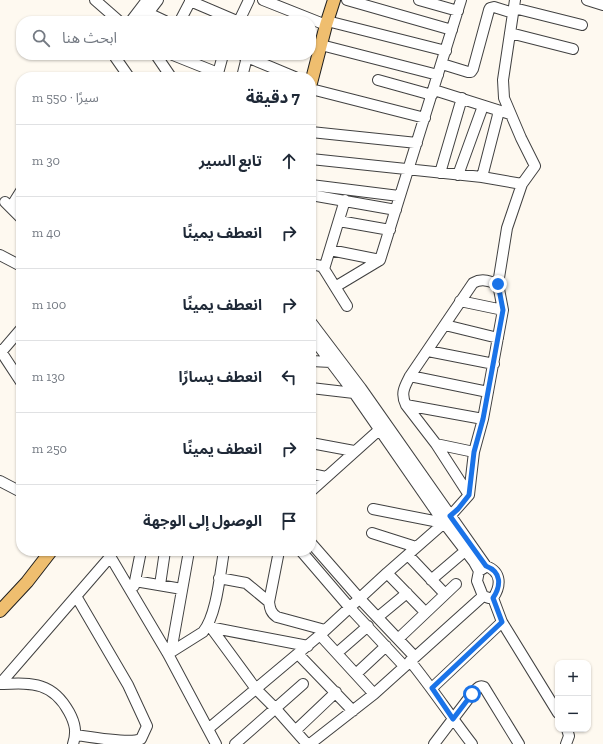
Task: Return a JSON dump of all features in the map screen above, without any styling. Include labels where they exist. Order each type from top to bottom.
[{"type":"main road","points":[[314,72],[326,23],[334,0]]},
{"type":"main road","points":[[0,611],[28,582],[47,556]]},
{"type":"street","points":[[95,0],[113,16]]},
{"type":"street","points":[[136,16],[144,8],[158,0]]},
{"type":"street","points":[[241,16],[250,0]]},
{"type":"street","points":[[263,0],[307,16]]},
{"type":"street","points":[[347,0],[452,30]]},
{"type":"street","points":[[419,0],[458,12]]},
{"type":"street","points":[[335,287],[380,260],[461,0]]},
{"type":"street","points":[[587,0],[600,3]]},
{"type":"street","points":[[183,16],[191,1],[226,16]]},
{"type":"street","points":[[208,729],[308,646],[458,509],[469,495],[474,452],[483,419],[503,310],[498,284],[507,228],[522,184],[535,166],[504,98],[503,80],[514,7]]},
{"type":"street","points":[[442,64],[471,72],[490,8],[514,7],[582,25]]},
{"type":"street","points":[[144,8],[157,16]]},
{"type":"street","points":[[316,19],[446,51]]},
{"type":"street","points":[[510,33],[573,49]]},
{"type":"street","points":[[321,45],[438,75]]},
{"type":"street","points":[[118,60],[128,72]]},
{"type":"street","points":[[124,60],[129,72]]},
{"type":"street","points":[[159,60],[168,72]]},
{"type":"street","points":[[184,60],[210,72]]},
{"type":"street","points":[[218,72],[222,60]]},
{"type":"street","points":[[242,72],[244,60]]},
{"type":"street","points":[[250,60],[269,72]]},
{"type":"street","points":[[378,80],[462,98],[510,114]]},
{"type":"street","points":[[316,90],[425,118]]},
{"type":"street","points":[[440,173],[462,98]]},
{"type":"street","points":[[458,176],[483,106]]},
{"type":"street","points":[[482,177],[499,111]]},
{"type":"street","points":[[316,133],[417,143]]},
{"type":"street","points":[[316,160],[458,176],[482,177],[522,184]]},
{"type":"street","points":[[316,186],[399,196]]},
{"type":"street","points":[[16,196],[8,204],[16,213]]},
{"type":"street","points":[[316,196],[396,210]]},
{"type":"street","points":[[324,269],[345,200]]},
{"type":"street","points":[[339,221],[390,230]]},
{"type":"street","points":[[330,250],[380,260]]},
{"type":"street","points":[[0,255],[16,263]]},
{"type":"street","points":[[316,265],[321,266],[324,269],[347,306]]},
{"type":"street","points":[[469,495],[436,444],[406,405],[403,400],[403,392],[410,376],[446,325],[460,301],[476,282],[486,280],[498,284]]},
{"type":"street","points":[[460,301],[503,310]]},
{"type":"street","points":[[446,325],[498,338]]},
{"type":"street","points":[[316,329],[360,388],[482,569]]},
{"type":"street","points":[[16,334],[1,350],[16,374]]},
{"type":"street","points":[[223,556],[210,628],[256,689],[309,744],[374,694],[410,661],[498,588],[498,575],[491,568],[482,569],[465,551],[447,519],[378,430],[354,393],[316,342]]},
{"type":"street","points":[[428,351],[494,364]]},
{"type":"street","points":[[316,362],[332,362]]},
{"type":"street","points":[[410,376],[488,392]]},
{"type":"street","points":[[316,389],[354,393]]},
{"type":"street","points":[[406,405],[483,419]]},
{"type":"street","points":[[316,486],[378,430]]},
{"type":"street","points":[[316,444],[354,451]]},
{"type":"street","points":[[436,444],[474,452]]},
{"type":"street","points":[[316,475],[326,477]]},
{"type":"street","points":[[0,481],[16,489]]},
{"type":"street","points":[[373,509],[447,519]]},
{"type":"street","points":[[372,534],[416,547]]},
{"type":"street","points":[[316,549],[398,639],[410,661],[432,688],[472,744]]},
{"type":"street","points":[[431,580],[465,551]]},
{"type":"street","points":[[408,554],[445,594]]},
{"type":"street","points":[[0,684],[76,596],[107,556]]},
{"type":"street","points":[[110,556],[132,595],[169,653],[216,744]]},
{"type":"street","points":[[132,595],[140,556]]},
{"type":"street","points":[[160,585],[165,556]]},
{"type":"street","points":[[169,653],[188,556]]},
{"type":"street","points":[[277,556],[269,602],[270,610],[277,617],[322,633],[337,653],[374,694]]},
{"type":"street","points":[[305,556],[350,608],[386,646],[410,661]]},
{"type":"street","points":[[482,569],[477,581],[555,708]]},
{"type":"street","points":[[387,573],[425,612]]},
{"type":"street","points":[[219,578],[246,583],[269,602]]},
{"type":"street","points":[[135,581],[182,589]]},
{"type":"street","points":[[398,639],[456,584]]},
{"type":"street","points":[[378,617],[407,593]]},
{"type":"street","points":[[0,684],[31,684],[51,690],[68,710],[74,725],[74,740],[141,739],[147,726],[128,685],[76,596]]},
{"type":"street","points":[[432,688],[502,622]]},
{"type":"street","points":[[337,653],[368,626]]},
{"type":"street","points":[[169,653],[210,628],[308,646]]},
{"type":"street","points":[[356,674],[386,646]]},
{"type":"street","points":[[298,654],[353,711]]},
{"type":"street","points":[[235,744],[303,684]]},
{"type":"street","points":[[434,744],[479,686],[484,687],[519,744]]},
{"type":"street","points":[[296,730],[336,692]]},
{"type":"street","points":[[566,744],[569,736],[568,732]]},
{"type":"route","points":[[472,694],[453,719],[432,688],[502,622],[493,598],[498,588],[498,575],[491,568],[486,566],[450,516],[458,509],[469,495],[474,452],[483,419],[503,310],[502,298],[498,284]]}]
